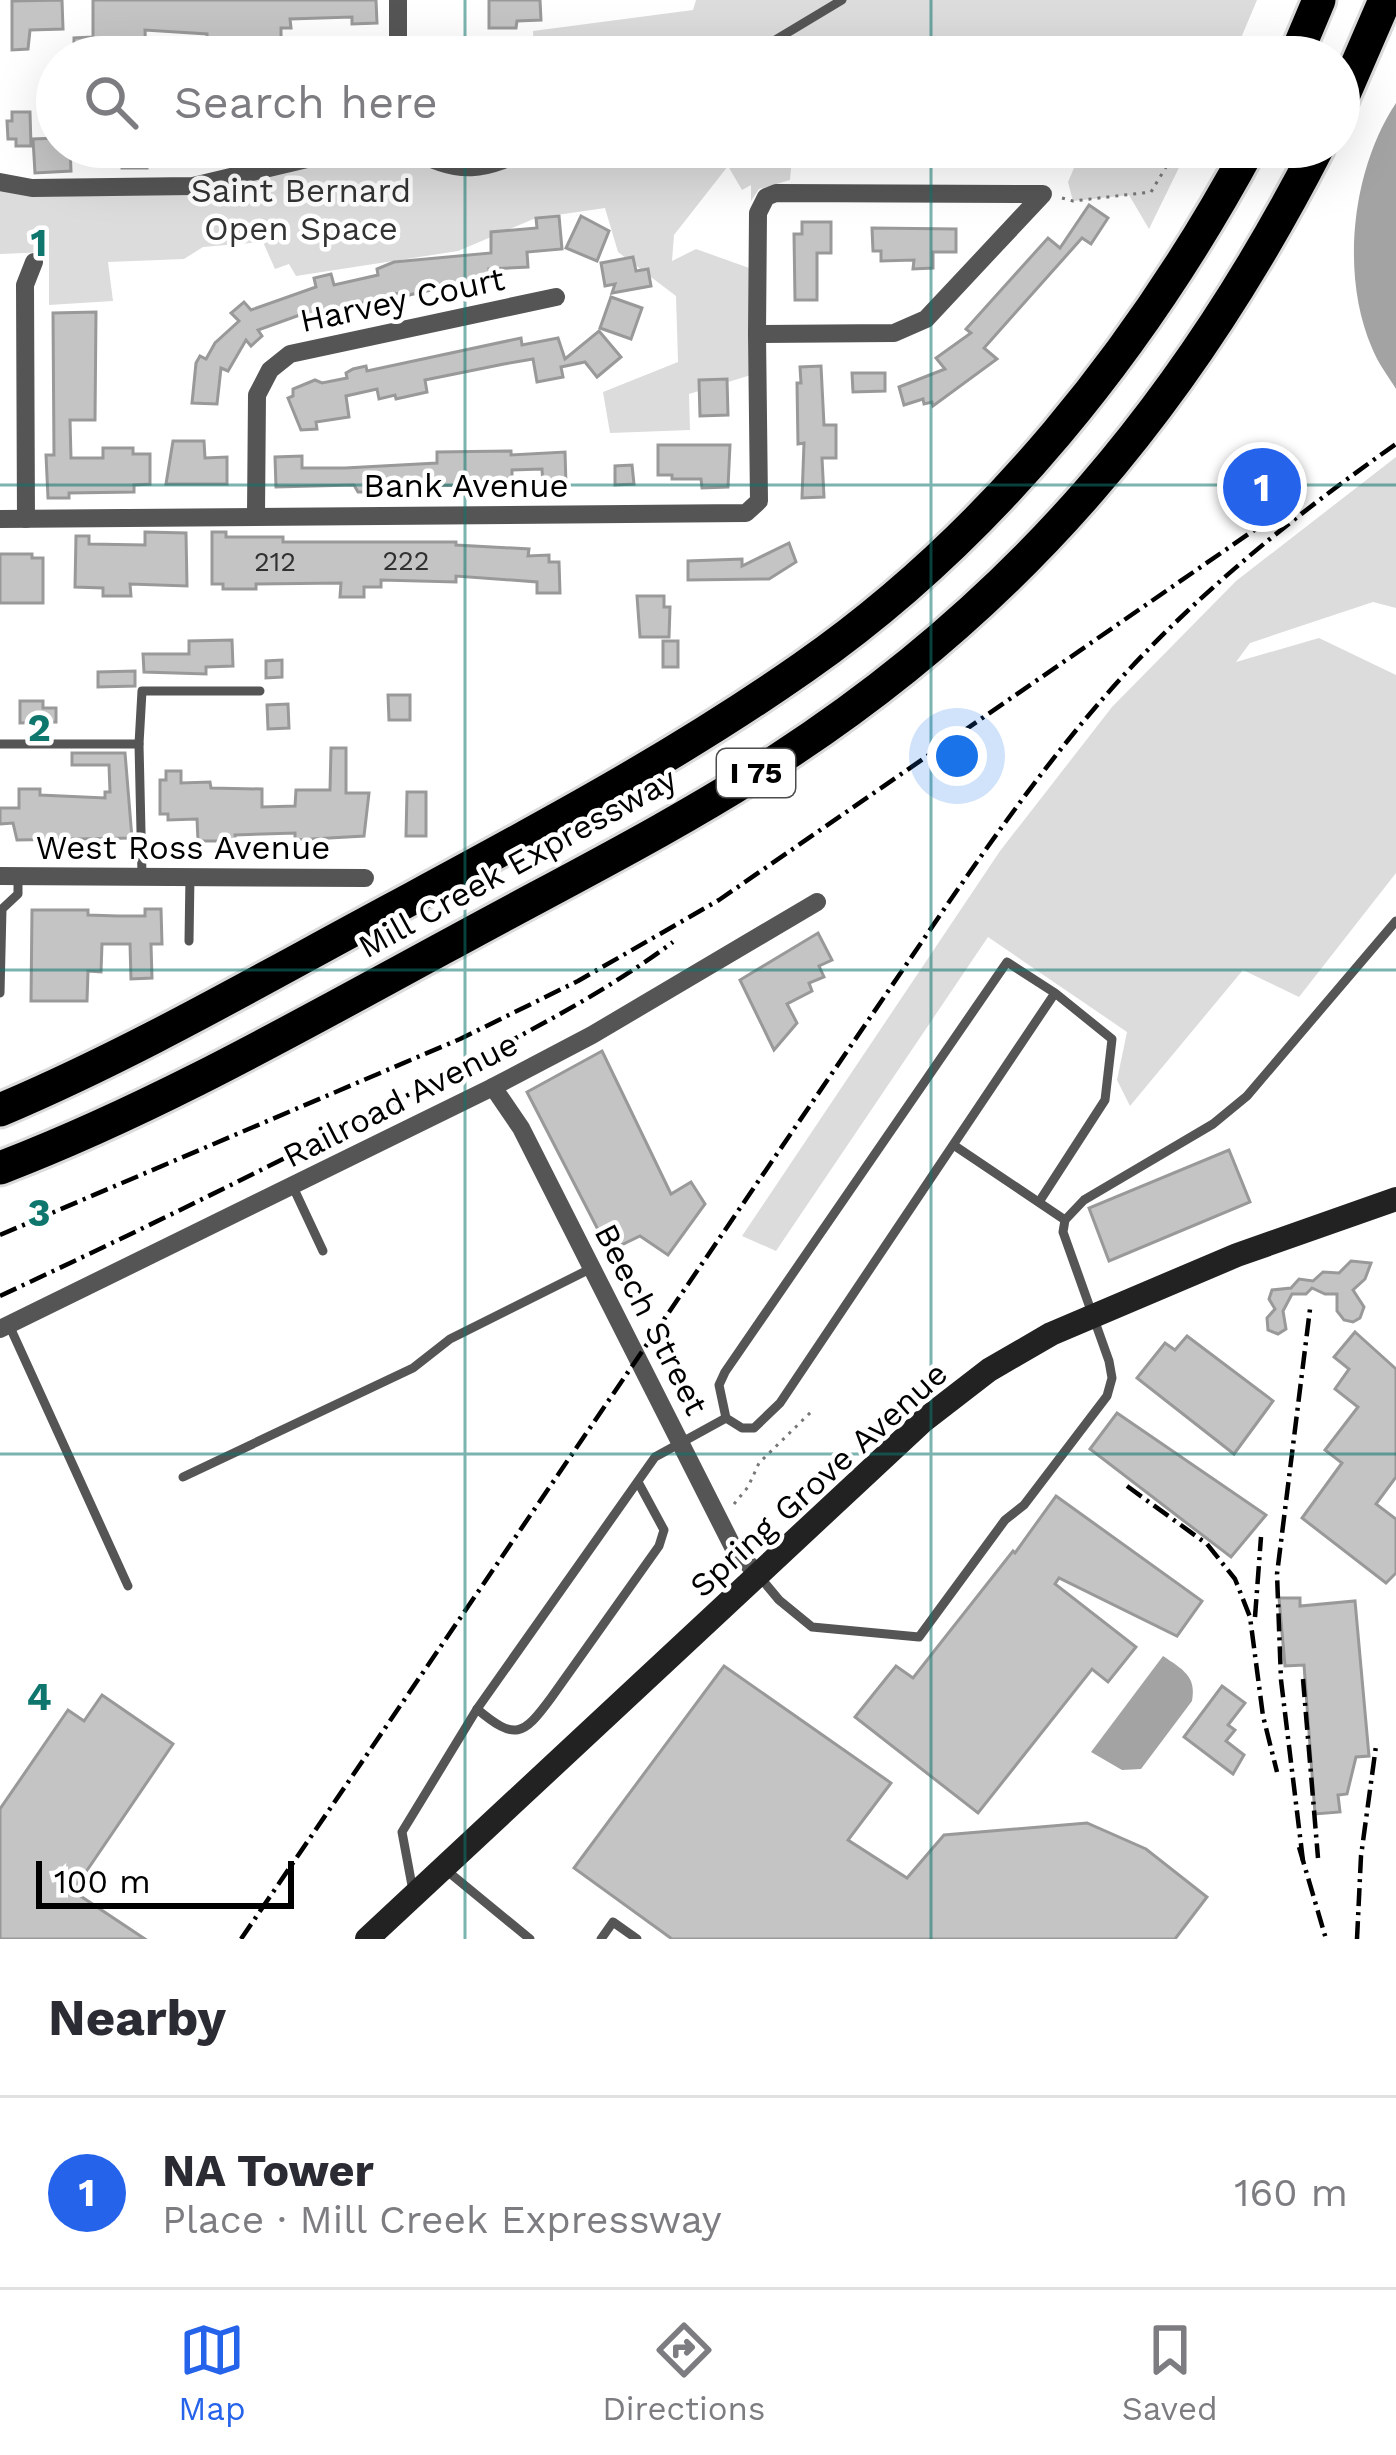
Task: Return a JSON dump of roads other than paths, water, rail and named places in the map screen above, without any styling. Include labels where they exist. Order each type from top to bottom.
[{"type":"highway","points":[[1303,36],[1319,0]]},
{"type":"highway","points":[[1360,58],[1385,0]]},
{"type":"highway","name":"Mill Creek Expressway","points":[[0,1110],[153,1040],[592,801],[666,758],[822,654],[914,580],[1067,421],[1187,257],[1238,168]]},
{"type":"highway","name":"Mill Creek Expressway","points":[[0,1168],[179,1089],[639,842],[780,758],[893,677],[1008,578],[1131,444],[1210,338],[1307,168]]},
{"type":"main road","name":"Spring Grove Avenue","points":[[368,1939],[923,1421],[989,1370],[1051,1334],[1237,1255],[1396,1199]]},
{"type":"street","points":[[398,0],[398,36]]},
{"type":"street","points":[[0,182],[32,188],[193,186],[269,168]]},
{"type":"street","name":"Bank Avenue","points":[[0,519],[746,513],[759,501],[757,334],[758,212],[766,197],[776,193],[1043,194],[926,319],[911,328],[894,334],[757,334]]},
{"type":"street","points":[[26,519],[25,285],[34,262]]},
{"type":"street","name":"Harvey Court","points":[[256,515],[257,395],[271,370],[290,354],[556,297]]},
{"type":"street","name":"West Ross Avenue","points":[[9,876],[365,878]]},
{"type":"street","name":"Railroad Avenue","points":[[4,1328],[494,1087],[817,902]]},
{"type":"street","name":"Beech Street","points":[[494,1087],[521,1128],[733,1547],[759,1576]]},
{"type":"lane","points":[[782,36],[842,0]]},
{"type":"lane","points":[[444,168],[462,174],[499,168]]},
{"type":"lane","points":[[142,875],[142,691],[260,691]]},
{"type":"lane","points":[[0,744],[139,744]]},
{"type":"lane","points":[[189,941],[190,875]]},
{"type":"lane","points":[[0,993],[2,909],[18,894],[9,876]]},
{"type":"lane","points":[[759,1576],[812,1627],[919,1637],[1005,1520],[1024,1504],[1108,1396],[1109,1361],[1063,1232],[1065,1220],[1084,1200],[1213,1124],[1247,1096],[1396,920]]},
{"type":"lane","points":[[1039,1202],[1105,1100],[1112,1039],[1055,993],[1007,962],[725,1372],[719,1384],[726,1418],[742,1428],[754,1428],[781,1403],[1055,993]]},
{"type":"lane","points":[[955,1145],[1065,1220]]},
{"type":"lane","points":[[293,1187],[323,1251]]},
{"type":"lane","points":[[183,1477],[413,1368],[450,1340],[592,1268]]},
{"type":"lane","points":[[4,1328],[128,1586]]},
{"type":"lane","points":[[414,1894],[402,1832],[477,1709],[656,1457],[726,1418]]},
{"type":"lane","points":[[477,1709],[502,1730],[517,1732],[533,1722],[565,1679],[659,1546],[664,1530],[638,1483]]},
{"type":"lane","points":[[442,1867],[530,1939]]},
{"type":"lane","points":[[601,1939],[613,1922],[638,1939]]},
{"type":"railway","points":[[241,1939],[949,902],[1054,758],[1123,676],[1186,612],[1288,524],[1396,444]]},
{"type":"railway","points":[[0,1235],[460,1039],[578,981],[719,900],[1263,524]]},
{"type":"railway","points":[[0,1296],[444,1076],[590,997],[673,942]]},
{"type":"railway","points":[[1303,1861],[1281,1680],[1277,1574],[1310,1309]]},
{"type":"railway","points":[[1127,1486],[1207,1544],[1235,1579],[1250,1617],[1263,1716],[1277,1772]]},
{"type":"railway","points":[[1255,1617],[1261,1537]]},
{"type":"railway","points":[[1303,1679],[1318,1858]]},
{"type":"railway","points":[[1357,1939],[1361,1856],[1376,1746]]},
{"type":"railway","points":[[1299,1847],[1326,1939]]},
{"type":"place","name":"NA Tower","points":[[1262,487]]},
{"type":"park label","name":"Saint Bernard Open Space","points":[[301,209]]}]
